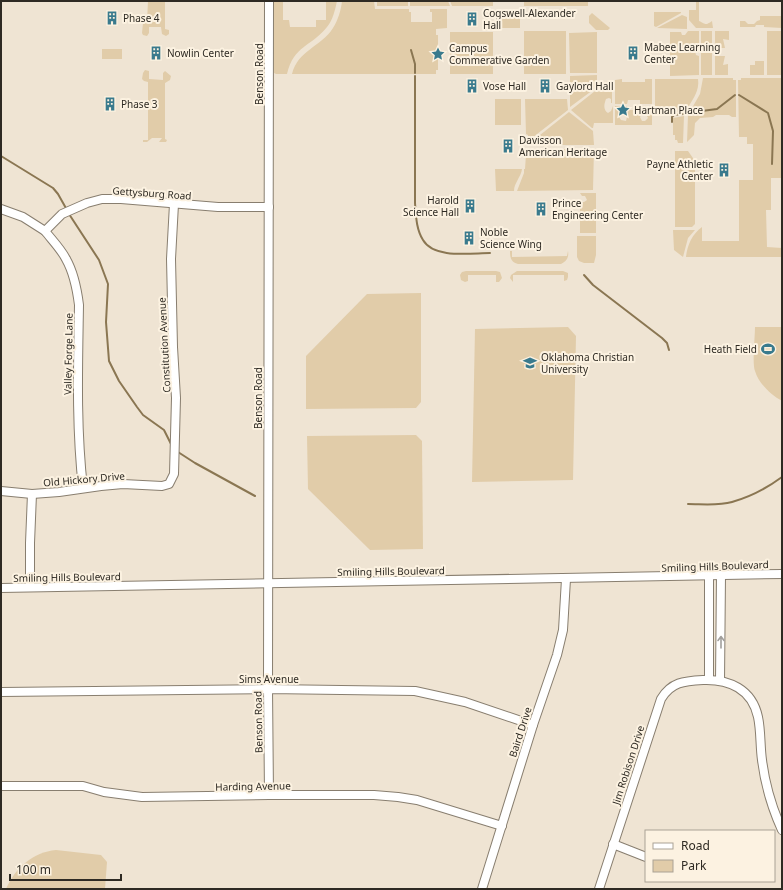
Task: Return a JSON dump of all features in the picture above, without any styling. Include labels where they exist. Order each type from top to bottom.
[{"type":"street","name":"Benson Road","points":[[269,1],[268,689],[270,795]]},
{"type":"street","name":"Gettysburg Road","points":[[44,231],[62,214],[87,203],[102,199],[121,199],[218,207],[269,207]]},
{"type":"street","name":"Constitution Avenue","points":[[169,484],[174,474],[176,428],[171,274],[174,204]]},
{"type":"street","points":[[1,209],[23,217],[44,231]]},
{"type":"street","name":"Valley Forge Lane","points":[[44,231],[66,258],[78,292],[78,413],[83,488]]},
{"type":"street","name":"Old Hickory Drive","points":[[1,491],[32,494],[123,484],[162,486],[169,484]]},
{"type":"street","points":[[30,587],[32,494]]},
{"type":"street","name":"Smiling Hills Boulevard","points":[[1,588],[782,574]]},
{"type":"street","points":[[720,681],[721,575]]},
{"type":"street","points":[[709,576],[709,680]]},
{"type":"street","name":"Baird Drive","points":[[482,889],[533,725],[557,655],[563,630],[566,579]]},
{"type":"street","name":"Jim Robison Drive","points":[[599,889],[661,699],[669,689],[679,683],[709,680],[720,681],[736,686],[742,690],[754,704],[758,717],[762,760],[770,798],[781,827]]},
{"type":"street","name":"Sims Avenue","points":[[1,692],[268,689],[415,692],[465,702],[533,725]]},
{"type":"street","name":"Harding Avenue","points":[[1,786],[83,786],[93,787],[104,792],[142,797],[374,795],[417,800],[502,826]]},
{"type":"street","points":[[613,844],[645,857]]},
{"type":"green space","points":[[148,1],[165,1],[165,29],[169,30],[169,34],[166,36],[162,34],[161,27],[149,27],[149,33],[147,36],[143,35],[143,23],[147,22]]},
{"type":"green space","points":[[274,1],[283,1],[283,20],[289,20],[290,27],[316,27],[316,20],[326,20],[326,1],[337,1],[334,15],[329,24],[321,34],[294,57],[287,74],[274,73]]},
{"type":"green space","points":[[342,1],[374,1],[375,9],[409,9],[409,12],[411,12],[411,22],[432,22],[432,12],[430,12],[430,9],[447,9],[447,28],[436,29],[436,35],[438,35],[438,70],[436,70],[436,74],[292,74],[299,59],[322,40],[333,28],[339,15]]},
{"type":"green space","points":[[377,1],[408,1],[408,6],[377,6]]},
{"type":"green space","points":[[410,1],[448,1],[450,6],[410,6]]},
{"type":"green space","points":[[450,1],[493,1],[493,6],[452,6]]},
{"type":"green space","points":[[524,1],[588,1],[588,6],[524,6]]},
{"type":"green space","points":[[696,2],[699,2],[699,21],[708,24],[712,21],[713,28],[696,28],[689,20],[689,10],[696,10]]},
{"type":"green space","points":[[497,10],[520,10],[520,28],[497,28]]},
{"type":"green space","points":[[654,12],[681,13],[656,27],[654,26]]},
{"type":"green space","points":[[592,13],[610,28],[608,30],[596,30],[589,23],[589,16]]},
{"type":"green space","points":[[682,15],[687,17],[687,29],[657,28]]},
{"type":"green space","points":[[760,16],[782,16],[782,28],[764,27],[764,25],[756,25],[755,27],[740,27],[740,21],[745,21],[748,24],[754,24],[760,20]]},
{"type":"green space","points":[[524,31],[566,31],[566,74],[524,74]]},
{"type":"green space","points":[[688,31],[699,31],[699,48],[695,51],[696,55],[699,56],[699,75],[670,76],[670,32],[681,32],[682,35],[685,35]]},
{"type":"green space","points":[[701,31],[712,31],[712,75],[701,75]]},
{"type":"green space","points":[[715,31],[729,31],[729,40],[723,39],[725,48],[715,48]]},
{"type":"green space","points":[[767,31],[782,31],[782,75],[767,75]]},
{"type":"green space","points":[[450,32],[493,32],[493,74],[450,74]]},
{"type":"green space","points":[[597,32],[597,73],[570,73],[569,33]]},
{"type":"green space","points":[[102,49],[122,49],[122,59],[102,59]]},
{"type":"green space","points":[[715,56],[725,56],[723,65],[728,64],[728,75],[715,75]]},
{"type":"green space","points":[[755,61],[764,61],[764,75],[750,75],[750,65],[755,65]]},
{"type":"green space","points":[[145,70],[149,71],[149,79],[163,80],[163,73],[165,71],[171,76],[170,80],[165,83],[166,142],[159,142],[162,138],[152,138],[147,142],[143,142],[143,140],[148,140],[148,82],[142,79]]},
{"type":"green space","points":[[597,75],[597,87],[570,107],[570,89],[578,89],[578,84],[570,84],[570,76]]},
{"type":"green space","points":[[703,78],[733,78],[733,80],[736,80],[736,117],[729,115],[716,115],[713,117],[700,118],[695,123],[694,135],[687,142],[688,115],[700,94]]},
{"type":"green space","points":[[741,78],[782,78],[782,178],[771,178],[771,210],[766,210],[767,247],[782,248],[782,257],[686,257],[691,240],[695,233],[702,227],[702,241],[739,241],[739,180],[753,180],[753,144],[747,144],[747,137],[739,137],[738,80],[741,80]]},
{"type":"green space","points":[[622,79],[622,82],[645,82],[645,79],[652,79],[652,104],[640,104],[640,100],[628,100],[627,104],[615,104],[615,80]]},
{"type":"green space","points":[[655,79],[698,79],[697,91],[686,111],[672,113],[662,111],[655,113]]},
{"type":"green space","points":[[609,80],[612,81],[612,103],[611,99],[606,99],[604,107],[608,113],[611,111],[613,106],[613,123],[594,123],[592,128],[571,110]]},
{"type":"green space","points":[[495,99],[521,99],[521,125],[495,125]]},
{"type":"green space","points":[[525,99],[567,99],[568,110],[528,141],[528,135],[526,134]]},
{"type":"green space","points":[[615,106],[620,106],[622,113],[619,117],[621,120],[626,121],[627,117],[623,106],[627,106],[628,110],[640,110],[640,106],[646,106],[640,117],[642,121],[645,121],[648,118],[645,112],[648,106],[652,106],[652,125],[615,125]]},
{"type":"green space","points":[[569,112],[593,131],[594,145],[533,145],[530,143]]},
{"type":"green space","points":[[684,116],[683,143],[678,143],[677,140],[675,140],[675,135],[673,135],[673,118]]},
{"type":"green space","points":[[533,149],[594,149],[593,190],[517,191],[525,169],[526,155]]},
{"type":"green space","points":[[675,151],[688,151],[695,161],[695,224],[692,227],[675,227]]},
{"type":"green space","points":[[495,169],[522,169],[514,191],[496,191]]},
{"type":"green space","points":[[580,193],[596,193],[596,233],[580,233],[580,202],[587,200],[585,196],[582,196]]},
{"type":"green space","points":[[673,230],[695,230],[688,238],[683,257],[674,250]]},
{"type":"green space","points":[[577,236],[596,236],[596,255],[594,263],[584,263],[579,261],[577,257]]},
{"type":"green space","points":[[510,251],[512,251],[512,257],[567,256],[568,251],[568,255],[565,262],[561,264],[518,264],[511,259]]},
{"type":"green space","points":[[496,271],[500,272],[502,278],[499,282],[496,282],[496,275],[468,275],[468,281],[465,282],[461,280],[460,275],[462,272]]},
{"type":"green space","points":[[517,271],[563,271],[568,273],[568,277],[567,280],[564,281],[564,275],[513,275],[513,282],[510,278],[511,275]]},
{"type":"green space","points":[[421,293],[421,402],[416,408],[306,409],[306,356],[367,294]]},
{"type":"green space","points":[[568,327],[576,336],[573,480],[472,482],[475,329]]},
{"type":"green space","name":"Heath Field","points":[[755,327],[782,327],[782,401],[766,389],[759,380],[755,371]]},
{"type":"green space","points":[[416,435],[422,441],[423,549],[370,550],[308,489],[307,436]]},
{"type":"green space","points":[[56,850],[101,855],[107,862],[105,889],[6,889],[14,874],[26,862],[40,854]]},
{"type":"waterway","points":[[411,50],[415,64],[415,73]]},
{"type":"waterway","points":[[415,76],[415,203],[417,222],[421,236],[428,246],[435,250],[454,254],[490,253]]},
{"type":"waterway","points":[[694,112],[717,109],[735,95]]},
{"type":"waterway","points":[[739,95],[768,113],[773,131],[772,164]]},
{"type":"waterway","points":[[672,122],[672,117],[674,115],[683,114]]},
{"type":"waterway","points":[[1,156],[53,188],[67,210]]},
{"type":"waterway","points":[[69,214],[99,260],[108,284],[106,322],[109,361],[119,381],[137,407],[143,415],[164,430],[171,444]]},
{"type":"waterway","points":[[584,275],[593,285],[662,338],[667,343],[669,350]]},
{"type":"waterway","points":[[178,452],[255,496]]},
{"type":"waterway","points":[[688,504],[716,504],[732,502],[758,492],[782,477]]},
{"type":"place","name":"Phase 4","points":[[112,18]]},
{"type":"place","name":"Cogswell-Alexander Hall","points":[[472,19]]},
{"type":"place","name":"Nowlin Center","points":[[156,53]]},
{"type":"place","name":"Mabee Learning Center","points":[[633,53]]},
{"type":"place","name":"Campus Commerative Garden","points":[[438,54]]},
{"type":"place","name":"Vose Hall","points":[[472,86]]},
{"type":"place","name":"Gaylord Hall","points":[[545,86]]},
{"type":"place","name":"Phase 3","points":[[110,104]]},
{"type":"place","name":"Hartman Place","points":[[623,110]]},
{"type":"place","name":"Davisson American Heritage","points":[[508,146]]},
{"type":"place","name":"Payne Athletic Center","points":[[724,170]]},
{"type":"place","name":"Harold Science Hall","points":[[470,206]]},
{"type":"place","name":"Prince Engineering Center","points":[[541,209]]},
{"type":"place","name":"Noble Science Wing","points":[[469,238]]},
{"type":"place","name":"Heath Field","points":[[768,349]]},
{"type":"place","name":"Oklahoma Christian University","points":[[530,363]]}]
